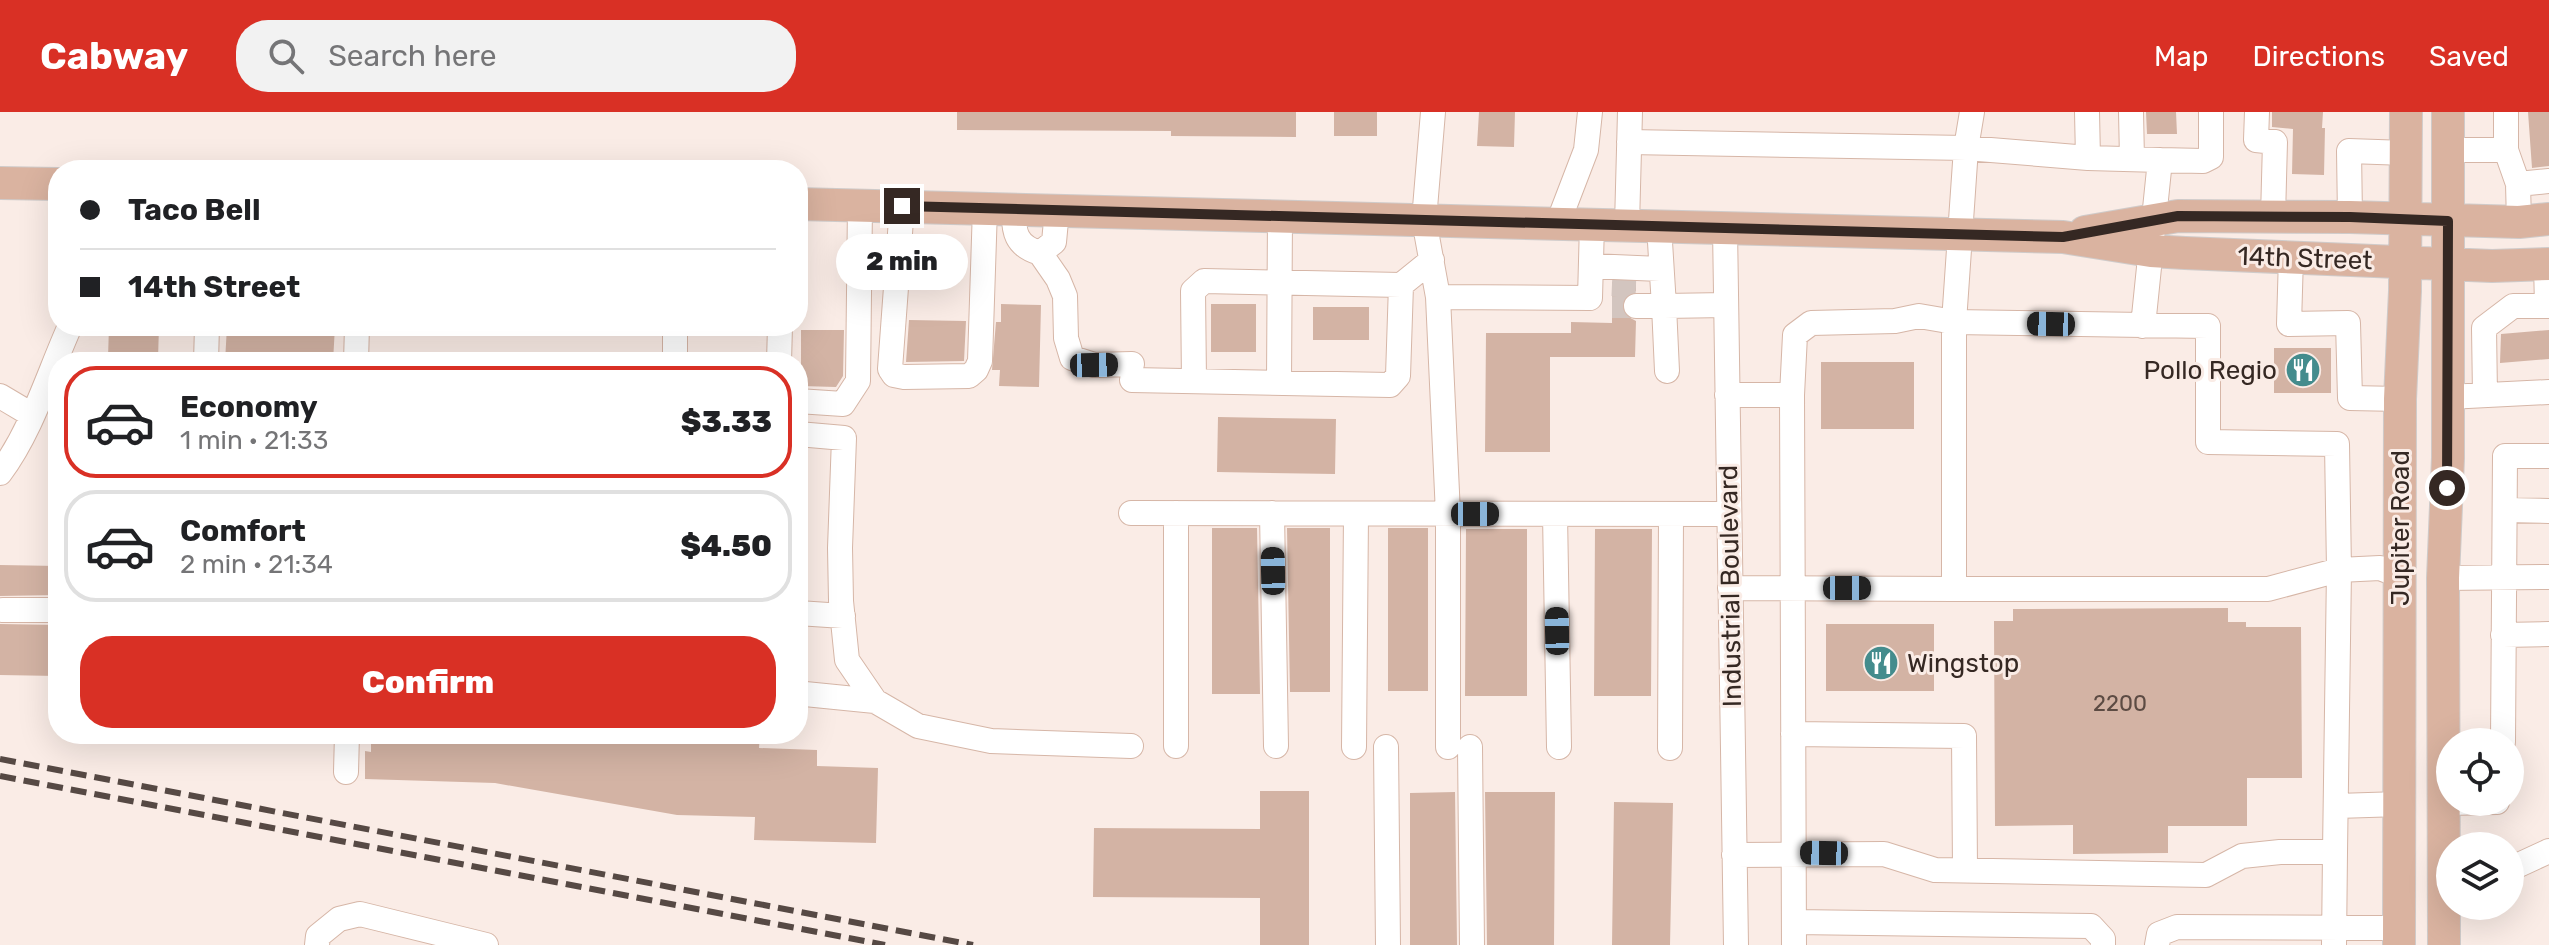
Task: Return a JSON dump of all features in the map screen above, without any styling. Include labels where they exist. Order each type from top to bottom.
[{"type":"main road","name":"Jupiter Road","points":[[2399,937],[2400,399],[2406,112]]},
{"type":"main road","name":"Jupiter Road","points":[[2444,728],[2448,112]]},
{"type":"main road","points":[[0,183],[48,184]]},
{"type":"main road","name":"14th Street","points":[[808,204],[2063,237],[2152,235],[2291,257],[2447,264],[2548,264]]},
{"type":"main road","name":"14th Street","points":[[2152,235],[2178,216],[2534,221]]},
{"type":"main road","points":[[2401,576],[2443,578]]},
{"type":"main road","points":[[2400,804],[2436,803]]},
{"type":"main road","name":"Jupiter Road","points":[[2444,945],[2445,920]]},
{"type":"street","points":[[1433,112],[1424,220],[1438,297],[1459,747],[1472,945]]},
{"type":"street","points":[[1558,223],[1586,150],[1590,112]]},
{"type":"street","points":[[1630,112],[1629,142],[1643,226],[1662,287],[1667,371]]},
{"type":"street","points":[[1954,589],[1954,322],[1966,148],[1972,112]]},
{"type":"street","points":[[2087,112],[2088,158]]},
{"type":"street","points":[[2131,112],[2132,159]]},
{"type":"street","points":[[1629,142],[1966,148],[2088,158],[2203,161],[2211,157],[2211,112]]},
{"type":"street","points":[[2257,112],[2256,140],[2275,142],[2273,217]]},
{"type":"street","points":[[2506,112],[2506,150],[2534,221]]},
{"type":"street","points":[[2448,150],[2506,150]]},
{"type":"street","points":[[2350,217],[2349,151],[2406,153]]},
{"type":"street","points":[[2143,326],[2160,160]]},
{"type":"street","points":[[2518,184],[2549,181]]},
{"type":"street","points":[[808,402],[843,404],[858,381],[860,205]]},
{"type":"street","points":[[902,206],[890,369],[894,375],[904,377],[969,376],[976,370],[980,361],[999,209]]},
{"type":"street","points":[[999,209],[1019,242],[1027,250],[1040,253],[1058,279],[1065,296],[1066,338],[1072,358],[1094,365],[1194,381],[1390,385],[1398,376],[1401,285]]},
{"type":"street","points":[[1040,253],[1054,242],[1057,210]]},
{"type":"street","points":[[1279,383],[1280,216]]},
{"type":"street","points":[[1592,224],[1610,290]]},
{"type":"street","name":"Industrial Boulevard","points":[[1725,228],[1736,945]]},
{"type":"street","points":[[2291,257],[2289,324],[2348,323],[2350,398],[2400,399]]},
{"type":"street","points":[[1194,381],[1193,291],[1204,281],[1401,285],[1432,260]]},
{"type":"street","points":[[2485,395],[2484,328],[2513,306],[2548,306],[2548,264]]},
{"type":"street","points":[[1610,290],[1662,287]]},
{"type":"street","points":[[1438,297],[1662,287],[1726,305]]},
{"type":"street","points":[[2103,945],[2103,939],[2091,926],[1794,933],[1792,395],[1795,335],[1811,323],[1895,321],[1919,316],[1954,322],[2208,326],[2208,442],[2337,444],[2339,570],[2334,937]]},
{"type":"street","points":[[0,473],[11,458],[48,378]]},
{"type":"street","points":[[2448,397],[2549,392]]},
{"type":"street","points":[[1727,395],[1792,395]]},
{"type":"street","points":[[0,396],[32,415]]},
{"type":"street","points":[[808,435],[844,438],[840,548],[847,660],[875,701]]},
{"type":"street","points":[[2503,728],[2505,456],[2549,456]]},
{"type":"street","points":[[2505,510],[2549,511]]},
{"type":"street","points":[[1131,513],[1729,514]]},
{"type":"street","points":[[1176,513],[1176,746]]},
{"type":"street","points":[[1272,513],[1276,746]]},
{"type":"street","points":[[1354,747],[1356,514]]},
{"type":"street","points":[[1555,514],[1559,747]]},
{"type":"street","points":[[1670,748],[1671,514]]},
{"type":"street","points":[[1730,588],[2268,589],[2339,570],[2380,568],[2401,576]]},
{"type":"street","points":[[2443,578],[2549,577]]},
{"type":"street","points":[[3,610],[48,610]]},
{"type":"street","points":[[808,614],[843,616]]},
{"type":"street","points":[[2503,635],[2549,634]]},
{"type":"street","points":[[808,694],[875,701],[918,726],[991,741],[1131,746]]},
{"type":"street","points":[[1793,734],[1964,736],[1965,869]]},
{"type":"street","points":[[346,772],[347,744]]},
{"type":"street","points":[[1386,747],[1388,945]]},
{"type":"street","points":[[2337,806],[2400,804]]},
{"type":"street","points":[[2524,863],[2549,851]]},
{"type":"street","points":[[1734,855],[1884,854],[1935,870],[2206,875],[2242,856],[2335,852]]},
{"type":"street","points":[[317,945],[318,936],[339,919],[360,914],[486,945]]},
{"type":"street","points":[[2157,945],[2159,934],[2177,927],[2334,937],[2399,937]]},
{"type":"building","points":[[957,112],[1296,112],[1296,137],[1171,136],[1171,131],[957,130]]},
{"type":"building","points":[[1334,112],[1377,112],[1377,136],[1334,136]]},
{"type":"building","points":[[1479,112],[1515,112],[1514,147],[1477,146]]},
{"type":"building","points":[[2146,112],[2176,112],[2177,134],[2147,134]]},
{"type":"building","points":[[2272,112],[2323,112],[2324,175],[2292,174],[2293,129],[2272,127]]},
{"type":"building","points":[[2528,112],[2549,112],[2549,166],[2532,168]]},
{"type":"building","points":[[1612,282],[1636,283],[1636,291],[1628,293],[1621,305],[1623,314],[1636,321],[1635,357],[1550,357],[1550,452],[1485,452],[1486,333],[1571,333],[1571,322],[1612,323]]},
{"type":"building","points":[[1001,304],[1041,305],[1039,387],[999,386],[1000,370],[992,370],[996,322],[1001,322]]},
{"type":"building","points":[[1211,304],[1256,304],[1256,352],[1211,352]]},
{"type":"building","points":[[1313,307],[1369,307],[1369,340],[1313,340]]},
{"type":"building","points":[[909,320],[966,321],[964,361],[906,362]]},
{"type":"building","points":[[808,330],[844,330],[843,376],[836,387],[808,386],[808,352],[801,352],[801,336],[808,336]]},
{"type":"building","points":[[2549,330],[2549,359],[2500,363],[2501,334]]},
{"type":"building","points":[[109,336],[159,336],[158,352],[108,352]]},
{"type":"building","points":[[226,336],[334,336],[334,352],[226,352]]},
{"type":"building","name":"Pollo Regio","points":[[2274,348],[2331,348],[2331,393],[2274,393]]},
{"type":"building","points":[[1821,362],[1914,362],[1914,429],[1821,429]]},
{"type":"building","points":[[1218,417],[1336,419],[1335,474],[1217,472]]},
{"type":"building","points":[[1212,528],[1257,528],[1260,694],[1212,694]]},
{"type":"building","points":[[1287,528],[1330,528],[1330,692],[1290,692]]},
{"type":"building","points":[[1388,528],[1428,528],[1428,691],[1388,691]]},
{"type":"building","points":[[1466,529],[1527,529],[1527,696],[1465,696]]},
{"type":"building","points":[[1595,529],[1652,529],[1651,696],[1594,696]]},
{"type":"building","points":[[0,565],[48,566],[48,595],[0,596]]},
{"type":"building","points":[[2228,608],[2228,622],[2246,622],[2246,627],[2301,627],[2302,778],[2247,778],[2247,826],[2168,826],[2168,853],[2073,854],[2073,825],[1995,826],[1994,621],[2013,621],[2013,609]]},
{"type":"building","points":[[0,624],[48,625],[48,676],[0,675]]},
{"type":"building","points":[[1826,624],[1934,624],[1934,691],[1826,691]]},
{"type":"building","points":[[371,744],[759,744],[759,748],[817,750],[817,766],[878,768],[876,843],[754,840],[755,817],[677,815],[495,783],[365,779],[365,751],[371,752]]},
{"type":"building","points":[[1260,791],[1309,791],[1309,945],[1260,945],[1260,898],[1093,897],[1094,828],[1260,829]]},
{"type":"building","points":[[1455,792],[1457,945],[1410,945],[1410,793]]},
{"type":"building","points":[[1485,792],[1555,792],[1554,945],[1487,945]]},
{"type":"building","points":[[1614,802],[1673,803],[1670,945],[1612,945]]},
{"type":"tunnel","points":[[1612,284],[1636,285]]},
{"type":"tunnel","points":[[1612,306],[1636,306]]},
{"type":"railway","points":[[0,759],[973,945]]},
{"type":"railway","points":[[0,776],[885,945]]},
{"type":"place","name":"Pollo Regio","points":[[2303,370]]},
{"type":"place","name":"Wingstop","points":[[1881,663]]},
{"type":"route","points":[[902,206],[2063,237],[2178,216],[2448,221],[2447,488]]}]
